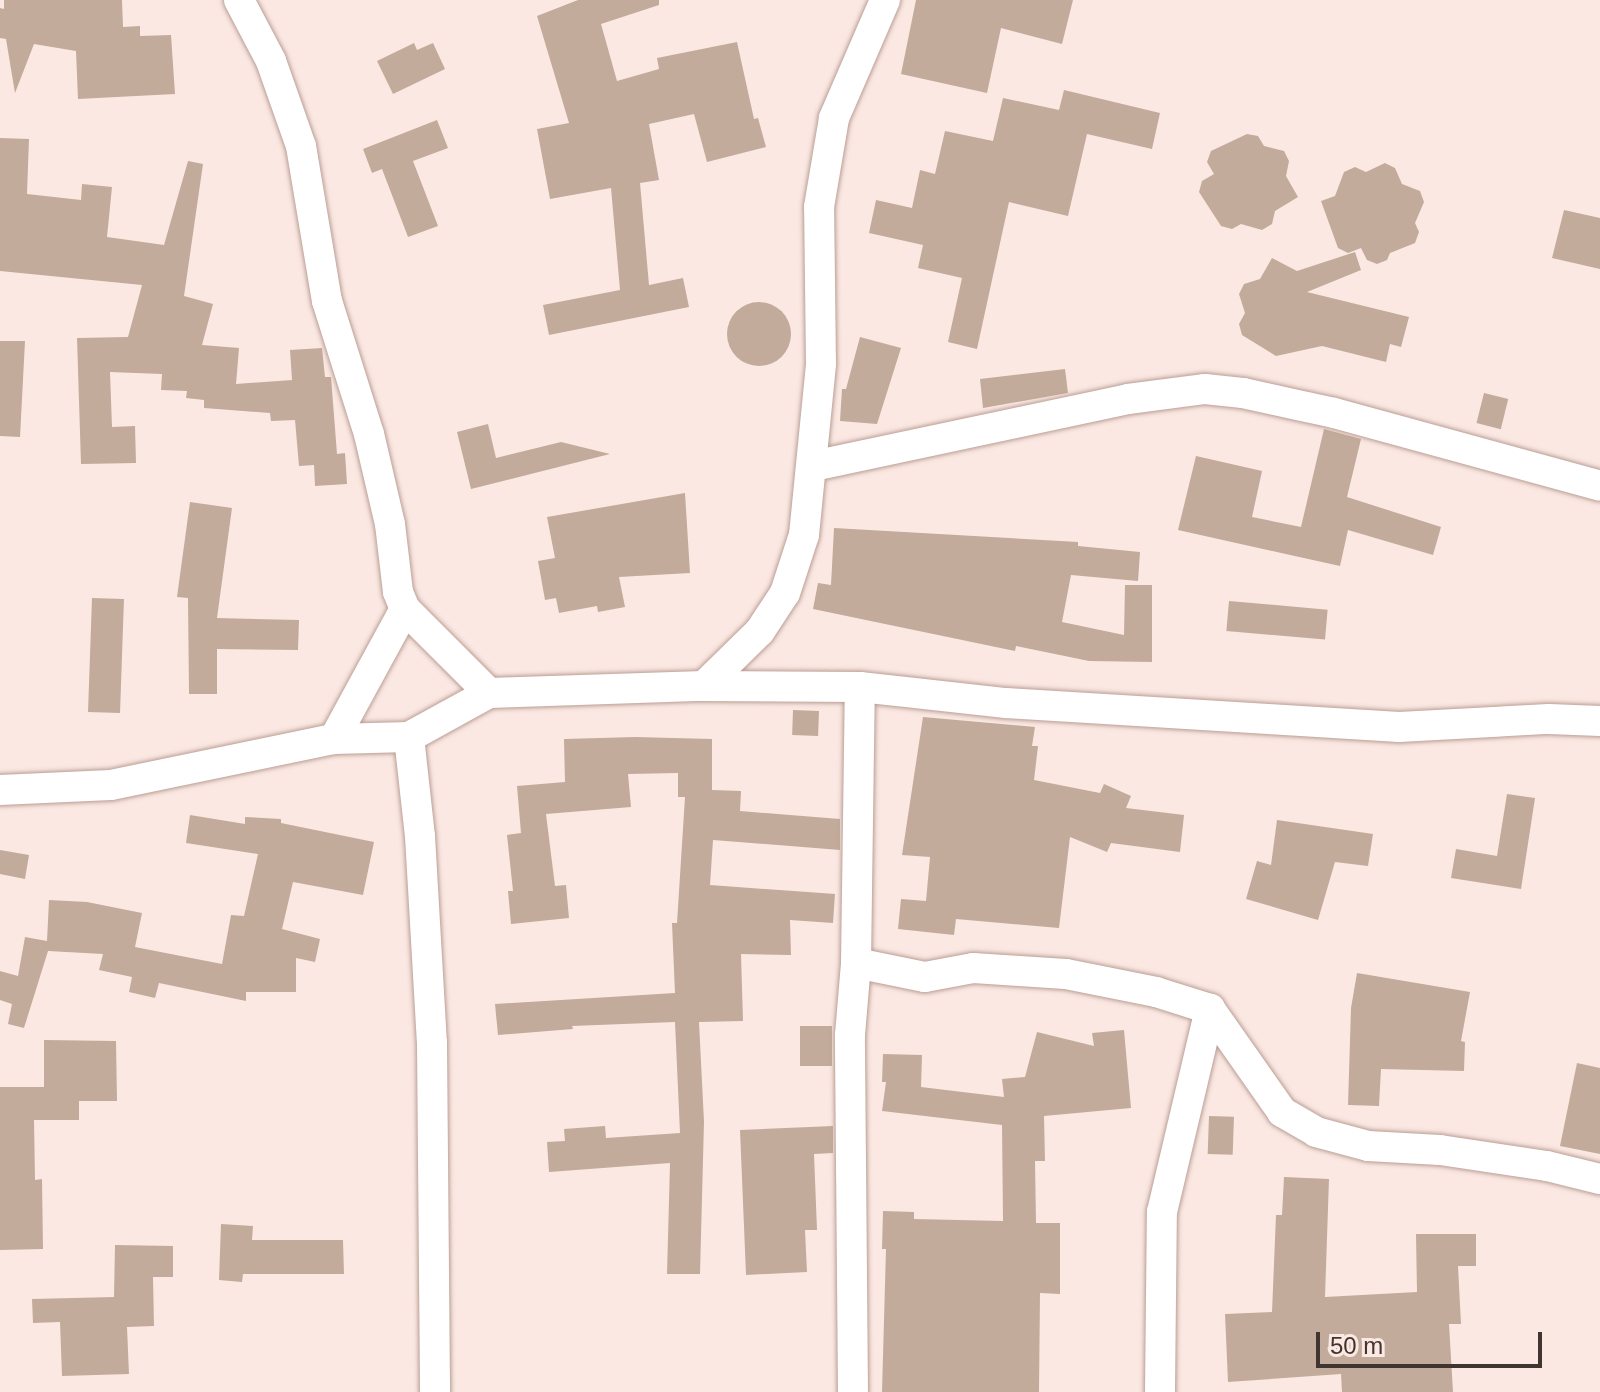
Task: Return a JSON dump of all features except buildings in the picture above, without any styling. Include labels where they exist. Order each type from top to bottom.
[{"type":"street","points":[[239,0],[271,61],[301,146],[327,301],[369,434],[390,524],[398,592],[405,609],[489,693]]},
{"type":"street","points":[[704,686],[760,631],[785,593],[804,535],[821,364],[819,207],[834,118],[885,0]]},
{"type":"street","points":[[813,466],[1128,399],[1205,389],[1243,393],[1334,413],[1600,486]]},
{"type":"street","points":[[334,739],[405,609]]},
{"type":"street","points":[[0,790],[111,785],[334,739],[409,737],[489,693],[704,686],[860,687],[1006,703],[1399,727],[1549,719],[1600,721]]},
{"type":"street","points":[[853,1392],[850,1035],[856,963],[860,687]]},
{"type":"street","points":[[409,737],[420,836],[432,1043],[435,1392]]},
{"type":"street","points":[[856,963],[925,977],[973,968],[1066,974],[1156,992],[1210,1009],[1282,1112],[1316,1132],[1368,1146],[1440,1150],[1547,1166],[1600,1179]]},
{"type":"street","points":[[1160,1392],[1162,1212],[1210,1009]]}]
